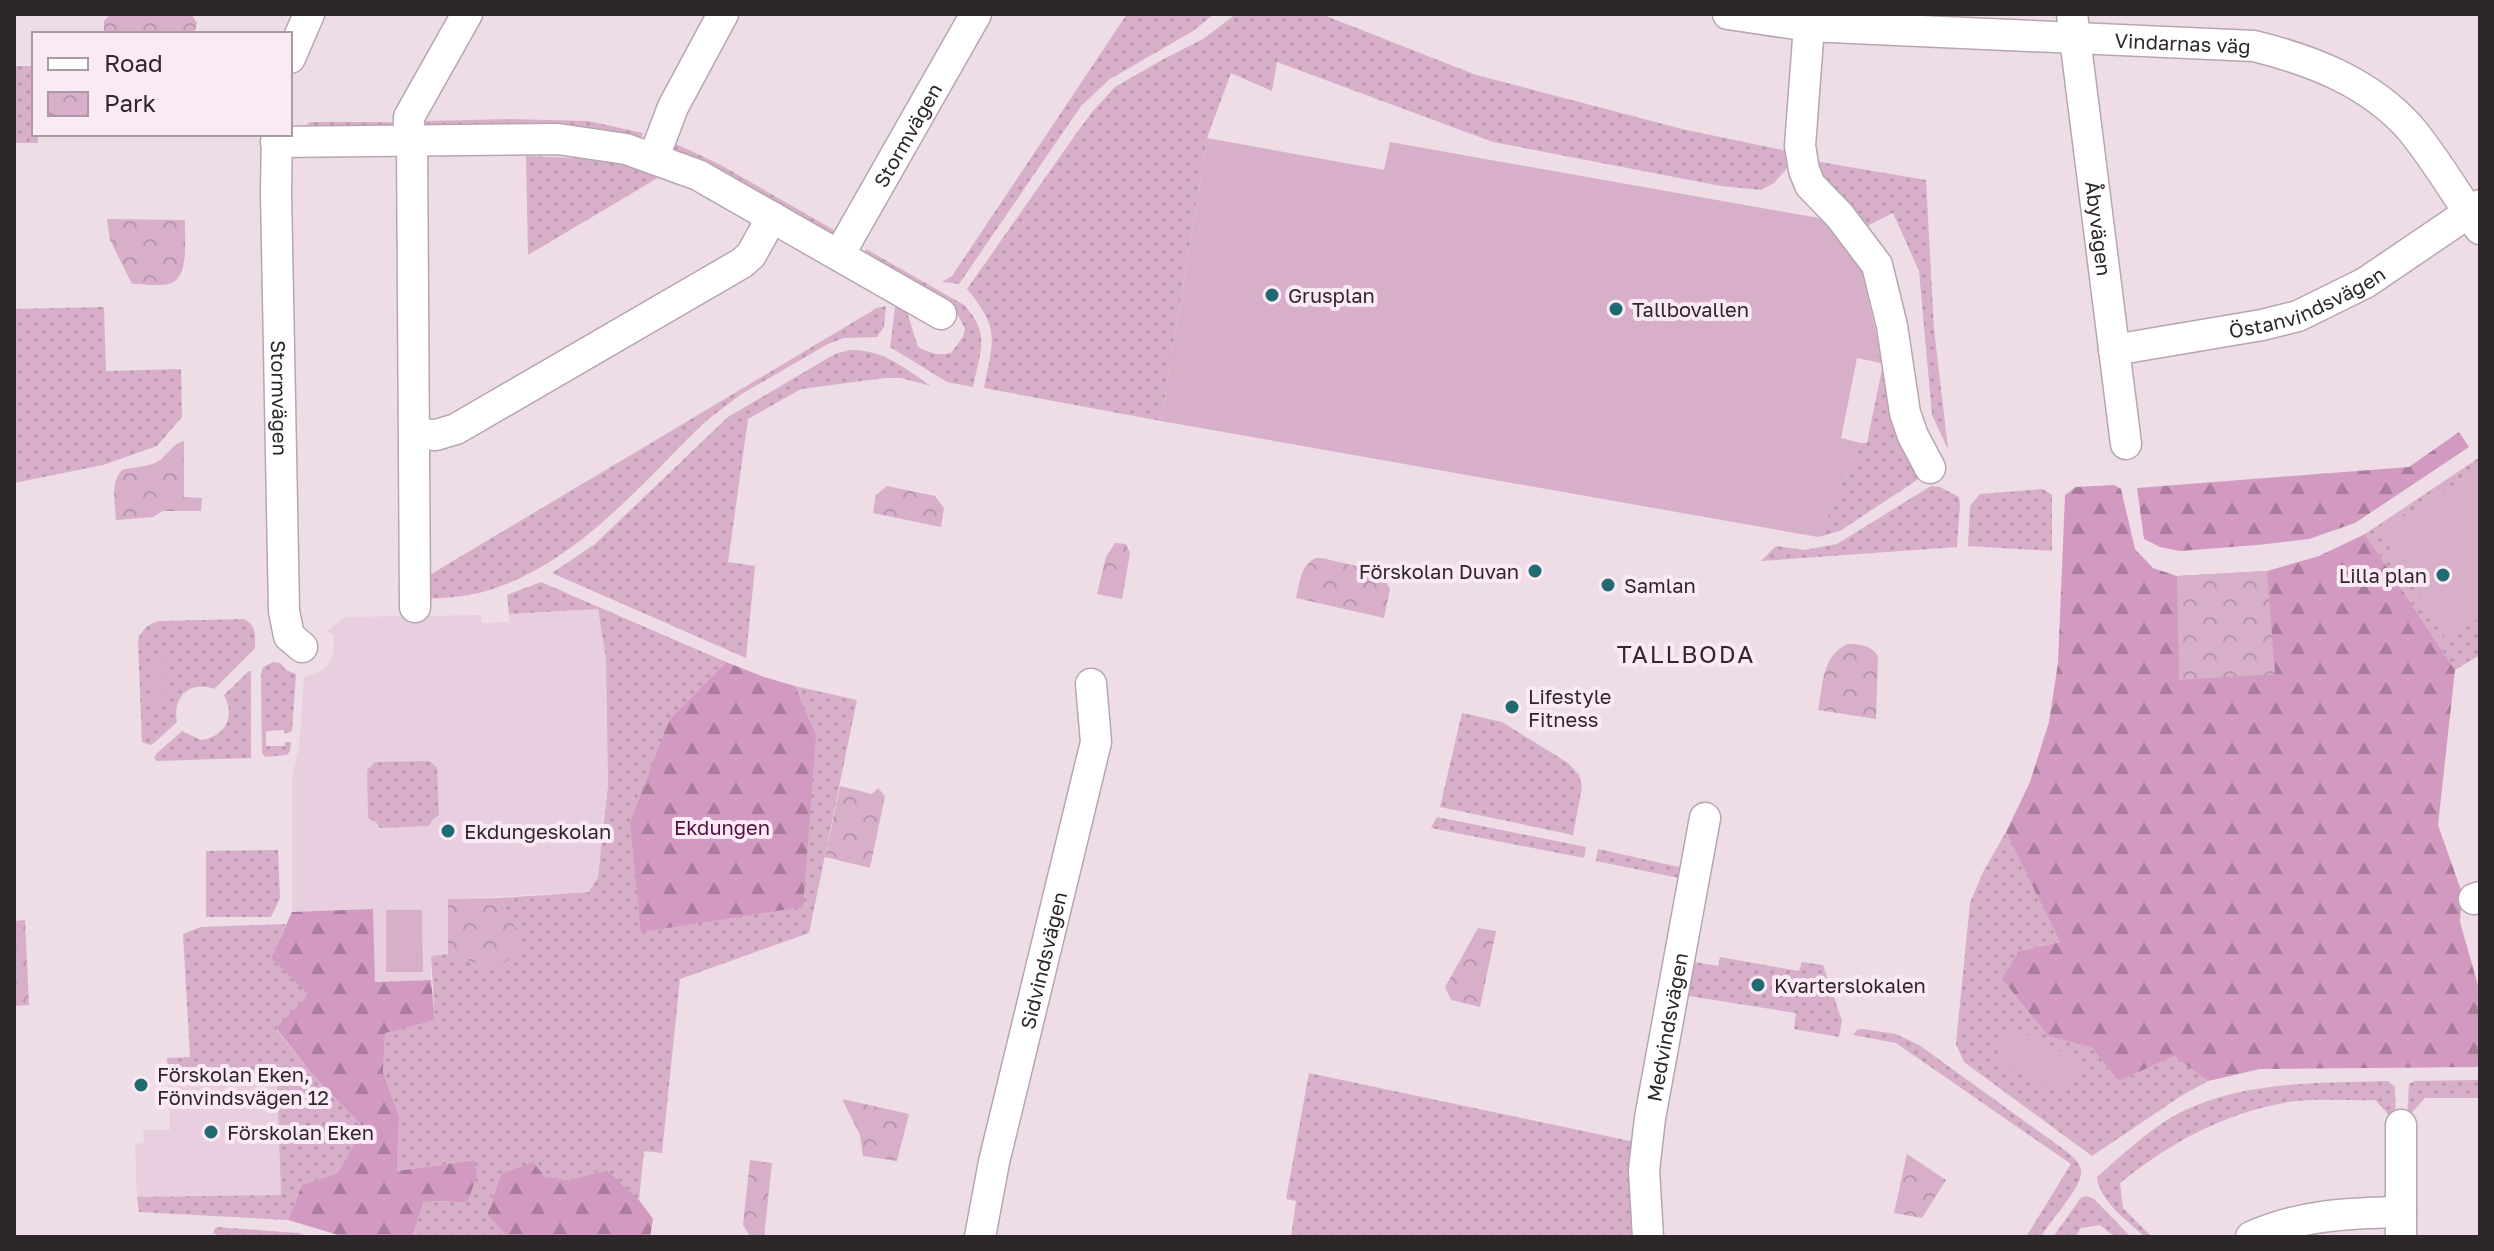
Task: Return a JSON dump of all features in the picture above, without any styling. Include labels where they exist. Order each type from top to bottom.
[{"type":"street","points":[[292,53],[309,14]]},
{"type":"street","points":[[415,607],[409,117],[467,14]]},
{"type":"street","points":[[654,157],[677,97],[723,14]]},
{"type":"street","name":"Stormvägen","points":[[839,255],[976,14]]},
{"type":"street","name":"Vindarnas väg","points":[[1728,14],[1809,26],[2074,26],[2254,46],[2313,63],[2341,75],[2365,91],[2408,126],[2476,216]]},
{"type":"street","points":[[1809,26],[1800,146],[1804,170],[1810,185],[1840,216],[1877,265],[1892,326],[1905,413],[1930,468]]},
{"type":"street","name":"Åbyvägen","points":[[2074,26],[2126,444]]},
{"type":"street","name":"Stormvägen","points":[[302,647],[289,636],[284,611],[277,138],[411,142],[558,139],[626,149],[698,175],[941,314]]},
{"type":"street","name":"Östanvindsvägen","points":[[2114,350],[2298,316],[2365,283],[2476,216]]},
{"type":"street","points":[[415,434],[436,435],[456,429],[742,263],[751,255],[772,217]]},
{"type":"street","name":"Sidvindsvägen","points":[[980,1237],[992,1172],[1096,742],[1091,684]]},
{"type":"street","name":"Medvindsvägen","points":[[1648,1237],[1644,1170],[1650,1118],[1705,818]]},
{"type":"street","points":[[2251,1237],[2300,1220],[2339,1214],[2401,1224],[2401,1125]]},
{"type":"shaded area","name":"Ekdungeskolan","points":[[598,609],[606,659],[608,785],[598,877],[590,892],[448,899],[448,954],[431,956],[431,980],[375,982],[373,909],[292,912],[292,775],[299,749],[304,677],[319,672],[333,656],[334,635],[327,631],[345,617],[481,615],[482,623],[509,622],[509,614]]},
{"type":"shaded area","name":"Förskolan Eken","points":[[263,1070],[277,1079],[281,1195],[137,1197],[135,1144],[144,1143],[143,1130],[170,1130],[168,1072]]},
{"type":"green space","points":[[110,14],[191,14],[197,23],[195,32],[104,32],[104,21]]},
{"type":"green space","points":[[1127,14],[1214,14],[1193,31],[1110,79],[1081,106],[959,284],[942,282],[952,276]]},
{"type":"green space","points":[[1236,14],[1321,14],[1476,75],[1682,129],[1787,151],[1788,167],[1774,183],[1761,190],[1721,186],[1493,142],[1277,62],[1272,91],[1231,73],[1207,138],[1161,421],[984,388],[992,336],[985,315],[967,289],[1092,112],[1115,87],[1203,39]]},
{"type":"green space","points":[[14,66],[32,66],[32,136],[38,136],[38,143],[14,143]]},
{"type":"green space","points":[[426,121],[588,121],[643,133],[640,142],[425,126]]},
{"type":"green space","points":[[312,122],[389,122],[396,127],[306,128]]},
{"type":"green space","name":"Tallbovallen","points":[[1207,138],[1384,170],[1390,142],[1824,219],[1862,272],[1879,345],[1876,362],[1857,358],[1841,438],[1861,443],[1818,537],[1161,421]]},
{"type":"green space","points":[[676,144],[719,164],[834,230],[830,238],[673,153]]},
{"type":"green space","points":[[526,156],[602,159],[661,176],[528,255]]},
{"type":"green space","points":[[1814,161],[1926,180],[1934,329],[1948,449],[1932,415],[1919,271],[1893,213],[1867,226],[1825,182]]},
{"type":"green space","points":[[107,219],[185,220],[184,264],[178,278],[163,285],[132,284],[110,240]]},
{"type":"green space","points":[[866,249],[964,305],[972,315],[981,334],[973,387],[947,382],[890,347],[896,300],[905,306],[918,347],[926,351],[951,353],[965,329],[955,309],[862,256]]},
{"type":"green space","points":[[886,306],[884,327],[877,337],[844,338],[828,344],[740,395],[706,421],[603,522],[545,565],[479,593],[424,599],[423,579],[877,308]]},
{"type":"green space","points":[[104,307],[106,371],[181,369],[182,417],[157,446],[103,465],[14,483],[14,309]]},
{"type":"green space","points":[[1879,345],[1884,350],[1919,473],[1917,480],[1840,531],[1818,537],[1861,443],[1867,443],[1883,364],[1876,362]]},
{"type":"green space","points":[[850,350],[884,356],[931,386],[901,378],[885,378],[801,389],[748,419],[728,562],[755,566],[746,658],[552,573],[595,544],[728,417],[835,354]]},
{"type":"green space","points":[[2459,432],[2469,447],[2355,523],[2309,539],[2180,551],[2160,547],[2144,539],[2137,488],[2409,467]]},
{"type":"green space","points":[[184,441],[184,497],[202,498],[201,511],[163,511],[153,517],[116,520],[115,487],[122,470],[157,462]]},
{"type":"green space","name":"Lilla plan","points":[[2480,457],[2480,655],[2455,670],[2365,534]]},
{"type":"green space","name":"Lilla plan","points":[[2480,468],[2480,618],[2446,639],[2379,532]]},
{"type":"green space","points":[[2114,485],[2121,489],[2135,549],[2153,568],[2177,576],[2267,571],[2319,556],[2365,534],[2455,670],[2438,825],[2462,893],[2460,922],[2479,989],[2480,1065],[2477,1067],[2260,1069],[2208,1081],[2174,1056],[2119,1081],[2091,1047],[2048,1036],[2002,979],[2019,951],[2060,942],[2006,832],[2030,782],[2049,722],[2058,663],[2065,495],[2076,487]]},
{"type":"green space","points":[[887,486],[935,496],[944,508],[941,527],[873,513],[876,495]]},
{"type":"green space","points":[[1931,486],[1959,497],[1957,547],[1761,561],[1776,546],[1805,550],[1837,544]]},
{"type":"green space","points":[[2043,489],[2052,495],[2052,551],[1968,546],[1970,506],[1980,494]]},
{"type":"green space","points":[[1115,543],[1126,544],[1130,553],[1122,599],[1097,594],[1106,557]]},
{"type":"green space","points":[[1315,558],[1381,572],[1390,589],[1384,618],[1296,598],[1303,571]]},
{"type":"green space","points":[[2267,571],[2275,674],[2179,680],[2177,576]]},
{"type":"green space","points":[[541,582],[726,662],[669,720],[816,735],[795,686],[857,700],[809,933],[680,979],[662,1153],[644,1151],[639,1200],[607,1170],[569,1180],[501,1174],[487,1213],[508,1237],[412,1237],[424,1202],[466,1203],[473,1160],[397,1171],[399,1116],[383,1072],[385,1032],[435,1020],[431,956],[448,954],[495,969],[518,932],[500,898],[589,892],[598,877],[608,785],[606,659],[598,609],[509,614],[507,595]]},
{"type":"green space","points":[[244,619],[253,628],[255,648],[214,689],[197,687],[185,693],[177,705],[177,722],[154,743],[142,742],[138,640],[144,630],[160,621]]},
{"type":"green space","points":[[1847,644],[1865,646],[1878,656],[1876,719],[1818,710],[1828,663]]},
{"type":"green space","points":[[152,655],[165,655],[166,705],[152,706]]},
{"type":"green space","points":[[273,662],[296,674],[292,731],[285,734],[284,730],[266,731],[266,746],[285,746],[285,742],[291,742],[287,755],[265,757],[262,753],[261,674],[263,667]]},
{"type":"green space","name":"Ekdungen","points":[[726,662],[795,686],[816,735],[803,907],[641,932],[630,823],[669,720]]},
{"type":"green space","points":[[249,671],[251,758],[157,761],[154,758],[182,731],[201,740],[222,730],[229,711],[224,695]]},
{"type":"green space","points":[[1462,713],[1502,722],[1568,763],[1579,775],[1582,787],[1573,835],[1440,807]]},
{"type":"green space","points":[[430,761],[437,768],[439,815],[429,826],[380,828],[368,818],[367,770],[375,762]]},
{"type":"green space","points":[[840,786],[872,794],[878,788],[885,796],[870,868],[825,857]]},
{"type":"green space","points":[[1437,817],[1586,847],[1584,858],[1431,828]]},
{"type":"green space","points":[[2006,832],[2060,942],[2019,951],[2003,980],[2048,1036],[2091,1047],[2119,1081],[2174,1056],[2208,1081],[2092,1156],[1964,1062],[1956,1044],[1970,903],[1983,872]]},
{"type":"green space","points":[[1598,849],[1679,867],[1679,878],[1596,861]]},
{"type":"green space","points":[[278,850],[280,898],[271,917],[206,917],[206,851]]},
{"type":"green space","points":[[500,898],[518,932],[518,954],[495,969],[448,954],[448,899]]},
{"type":"green space","points":[[373,909],[375,982],[431,980],[435,1020],[385,1033],[383,1072],[399,1116],[397,1171],[474,1160],[477,1175],[467,1203],[424,1202],[412,1237],[345,1237],[288,1220],[302,1185],[337,1173],[364,1128],[312,1074],[276,1028],[309,995],[271,958],[292,912]]},
{"type":"green space","points":[[386,910],[422,910],[423,972],[386,972]]},
{"type":"green space","points":[[25,920],[29,1005],[14,1006],[14,921]]},
{"type":"green space","points":[[286,924],[271,958],[310,995],[276,1029],[312,1074],[364,1128],[337,1173],[302,1185],[288,1220],[139,1212],[137,1197],[281,1195],[277,1079],[263,1070],[168,1072],[167,1058],[190,1057],[183,934],[201,927]]},
{"type":"green space","points":[[1478,928],[1496,931],[1480,1007],[1451,1000],[1445,987]]},
{"type":"green space","points":[[1720,957],[1799,971],[1802,962],[1823,965],[1842,1021],[1839,1037],[1794,1029],[1796,1013],[1689,996],[1694,962],[1718,966]]},
{"type":"green space","points":[[2010,1026],[2082,1062],[2065,1096],[1993,1060]]},
{"type":"green space","points":[[1863,1029],[1896,1034],[1919,1045],[2075,1160],[2081,1171],[2077,1186],[2041,1237],[2026,1237],[2071,1164],[1896,1043],[1853,1035]]},
{"type":"green space","points":[[1309,1073],[1635,1142],[1636,1237],[1291,1237],[1296,1201],[1286,1199]]},
{"type":"green space","points":[[2480,1080],[2480,1098],[2425,1098],[2407,1118],[2409,1084],[2415,1081]]},
{"type":"green space","points":[[2388,1081],[2395,1087],[2396,1127],[2388,1128],[2388,1114],[2375,1100],[2289,1102],[2220,1122],[2159,1155],[2120,1183],[2123,1208],[2152,1237],[2145,1237],[2123,1217],[2099,1186],[2097,1177],[2154,1129],[2179,1113],[2215,1098],[2289,1085]]},
{"type":"green space","points":[[842,1099],[909,1114],[897,1161],[863,1156],[860,1135]]},
{"type":"green space","points":[[1907,1154],[1946,1180],[1922,1218],[1894,1213]]},
{"type":"green space","points":[[750,1160],[772,1163],[764,1237],[750,1236],[743,1225]]},
{"type":"green space","points":[[533,1162],[545,1177],[569,1180],[607,1170],[639,1200],[653,1219],[650,1237],[508,1237],[487,1214],[501,1174]]},
{"type":"green space","points":[[2087,1196],[2094,1199],[2131,1237],[2115,1237],[2100,1225],[2081,1228],[2075,1237],[2053,1237],[2081,1198]]},
{"type":"green space","points":[[216,1227],[299,1233],[310,1237],[222,1237],[213,1233]]},
{"type":"place","name":"Grusplan","points":[[1272,295]]},
{"type":"place","name":"Tallbovallen","points":[[1616,309]]},
{"type":"place","name":"Förskolan Duvan","points":[[1535,571]]},
{"type":"place","name":"Lilla plan","points":[[2443,575]]},
{"type":"place","name":"Samlan","points":[[1608,585]]},
{"type":"place","name":"Lifestyle Fitness","points":[[1512,707]]},
{"type":"place","name":"Ekdungeskolan","points":[[448,831]]},
{"type":"place","name":"Kvarterslokalen","points":[[1758,985]]},
{"type":"place","name":"Förskolan Eken, Fönvindsvägen 12","points":[[141,1085]]},
{"type":"place","name":"Förskolan Eken","points":[[211,1132]]},
{"type":"district","name":"TALLBODA","points":[[1686,653]]}]
